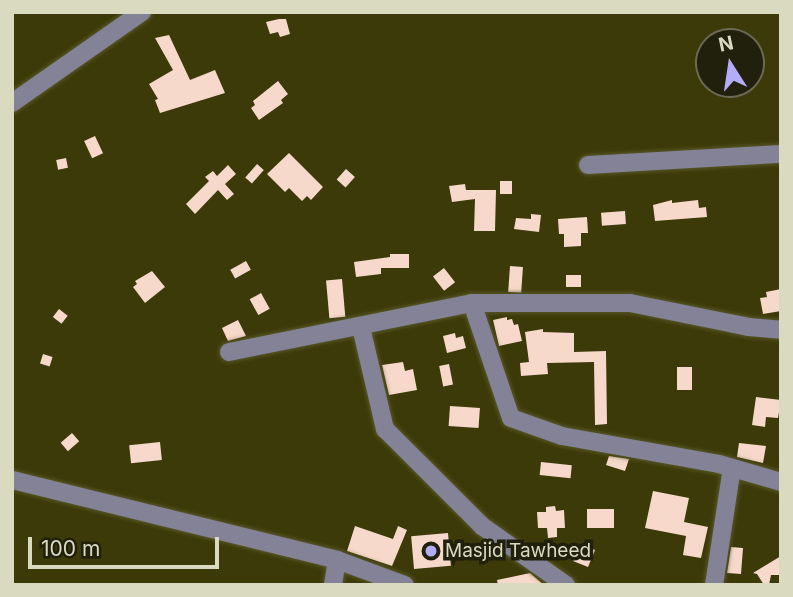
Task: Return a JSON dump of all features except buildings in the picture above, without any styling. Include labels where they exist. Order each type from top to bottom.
[{"type":"street","points":[[12,103],[142,12]]},
{"type":"street","points":[[588,165],[781,153]]},
{"type":"street","points":[[472,303],[510,418],[562,436],[732,468],[781,482]]},
{"type":"street","points":[[229,352],[472,303],[630,303],[749,327],[781,330]]},
{"type":"street","points":[[360,327],[385,429],[482,526],[566,585]]},
{"type":"street","points":[[714,585],[732,468]]},
{"type":"street","points":[[12,480],[337,560],[405,585]]},
{"type":"street","points":[[333,585],[337,560]]},
{"type":"place","name":"Masjid Tawheed","points":[[431,551]]}]
